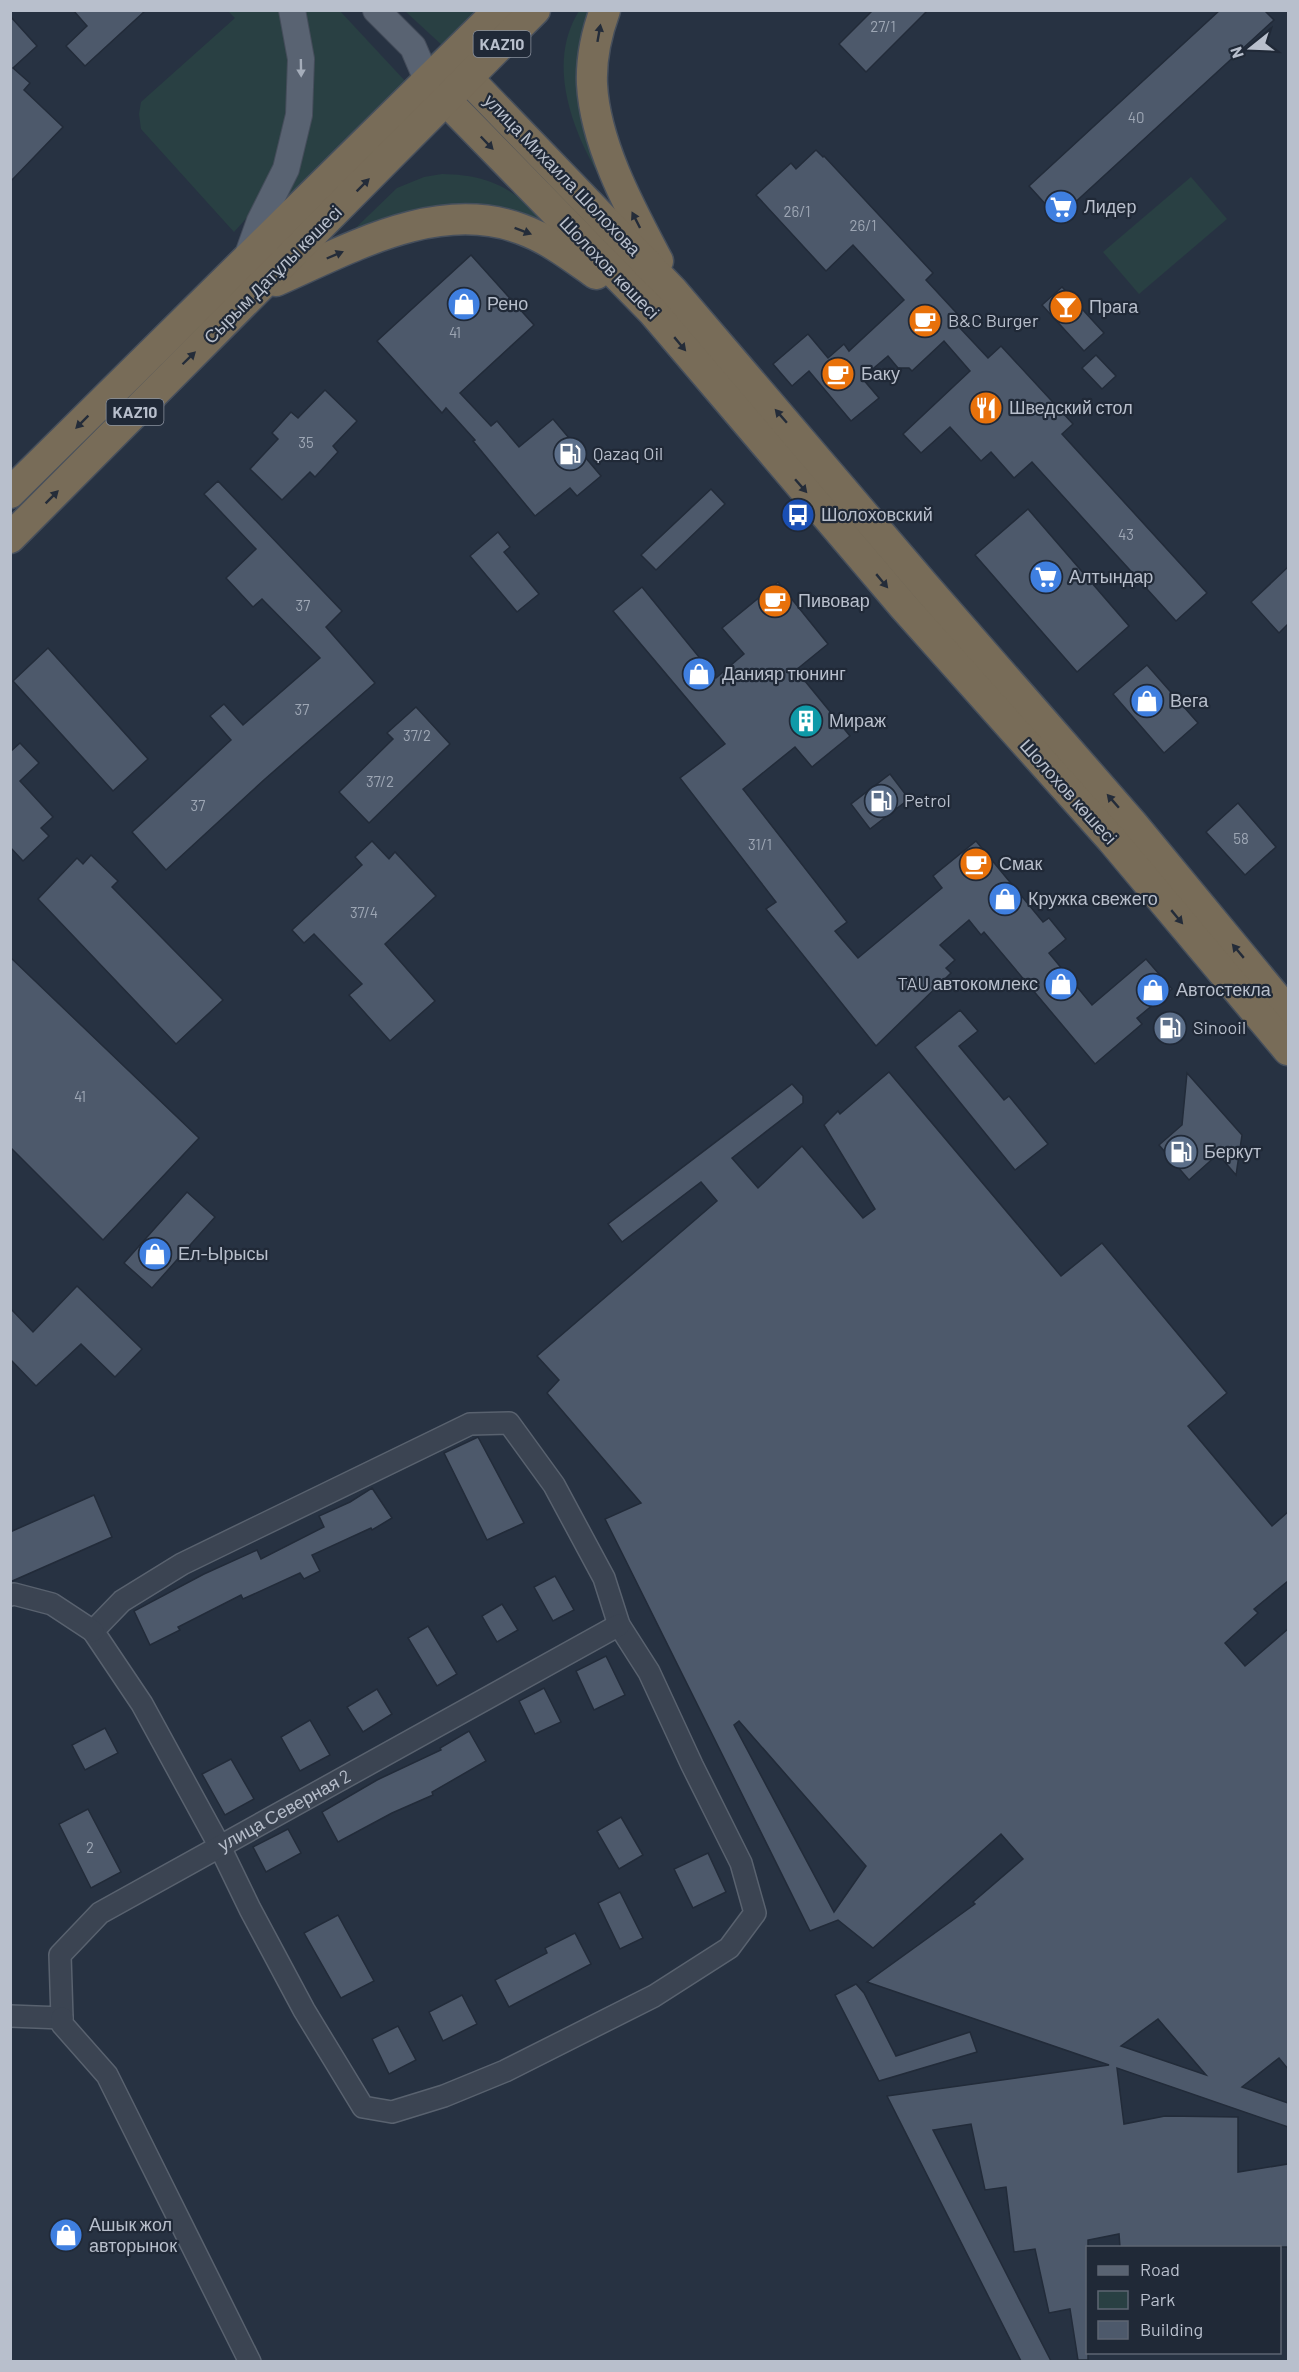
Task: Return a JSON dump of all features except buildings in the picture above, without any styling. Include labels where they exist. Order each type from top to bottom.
[{"type":"highway","name":"Сырым Датұлы көшесі","points":[[460,69],[499,10]]},
{"type":"highway","name":"Сырым Датұлы көшесі","points":[[10,538],[262,287],[437,92],[460,69],[535,10]]},
{"type":"highway","points":[[605,10],[600,24],[592,82],[596,113],[630,208],[673,291]]},
{"type":"highway","name":"улица Михаила Шолохова","points":[[460,69],[673,291]]},
{"type":"highway","name":"Сырым Датұлы көшесі","points":[[10,493],[244,264],[437,92]]},
{"type":"highway","name":"Шолохов көшесі","points":[[437,92],[653,312],[904,607],[1112,840],[1288,1050]]},
{"type":"highway","points":[[262,287],[351,248],[402,229],[438,221],[462,219],[494,222],[522,229],[546,241],[653,312]]},
{"type":"highway","name":"Шолохов көшесі","points":[[673,291],[1132,823],[1288,1012]]},
{"type":"main road","points":[[244,264],[260,221],[286,169],[299,115],[301,59],[292,10]]},
{"type":"main road","points":[[376,10],[413,47],[437,92]]},
{"type":"main road","points":[[413,47],[460,69]]},
{"type":"street","points":[[10,1595],[14,1594],[52,1604],[93,1631],[142,1704],[219,1845],[304,2010],[363,2107],[392,2112],[444,2096],[505,2071],[654,1996],[729,1948],[755,1913],[741,1863],[649,1672],[619,1625],[604,1578],[554,1485],[509,1423],[470,1424],[182,1564],[122,1601],[93,1631]]},
{"type":"street","name":"улица Северная 2","points":[[62,2018],[60,1955],[100,1912],[619,1625]]},
{"type":"street","points":[[10,2016],[62,2018],[62,2024],[106,2074],[250,2361]]},
{"type":"green space","points":[[228,11],[284,11],[294,88],[277,165],[252,212],[234,232],[141,129],[139,114],[141,102],[235,18]]},
{"type":"green space","points":[[301,11],[340,11],[406,82],[269,222],[296,171]]},
{"type":"green space","points":[[405,11],[478,11],[444,47]]},
{"type":"green space","points":[[579,11],[597,11],[617,204],[603,183],[579,136],[565,85],[564,59],[568,34]]},
{"type":"green space","points":[[442,174],[485,180],[516,195],[572,249],[526,222],[338,245],[397,188],[424,177]]},
{"type":"green space","points":[[1191,177],[1227,219],[1139,294],[1103,252]]},
{"type":"place","name":"Лидер","points":[[1061,207]]},
{"type":"place","name":"Рено","points":[[464,304]]},
{"type":"place","name":"Прага","points":[[1066,307]]},
{"type":"place","name":"B&C Burger","points":[[925,321]]},
{"type":"place","name":"Баку","points":[[838,374]]},
{"type":"place","name":"Шведский стол","points":[[986,408]]},
{"type":"place","name":"Qazaq Oil","points":[[570,454]]},
{"type":"place","name":"Шолоховский","points":[[798,515]]},
{"type":"place","name":"Алтындар","points":[[1046,577]]},
{"type":"place","name":"Пивовар","points":[[775,601]]},
{"type":"place","name":"Данияр тюнинг","points":[[699,674]]},
{"type":"place","name":"Вега","points":[[1147,701]]},
{"type":"place","name":"Мираж","points":[[806,721]]},
{"type":"place","name":"Petrol","points":[[881,801]]},
{"type":"place","name":"Смак","points":[[976,864]]},
{"type":"place","name":"Кружка свежего","points":[[1005,899]]},
{"type":"place","name":"TAU автокомлекс","points":[[1061,984]]},
{"type":"place","name":"Автостекла","points":[[1153,990]]},
{"type":"place","name":"Sinooil","points":[[1170,1028]]},
{"type":"place","name":"Беркут","points":[[1181,1152]]},
{"type":"place","name":"Ел-Ырысы","points":[[155,1254]]},
{"type":"place","name":"Ашык жол авторынок","points":[[66,2235]]}]
